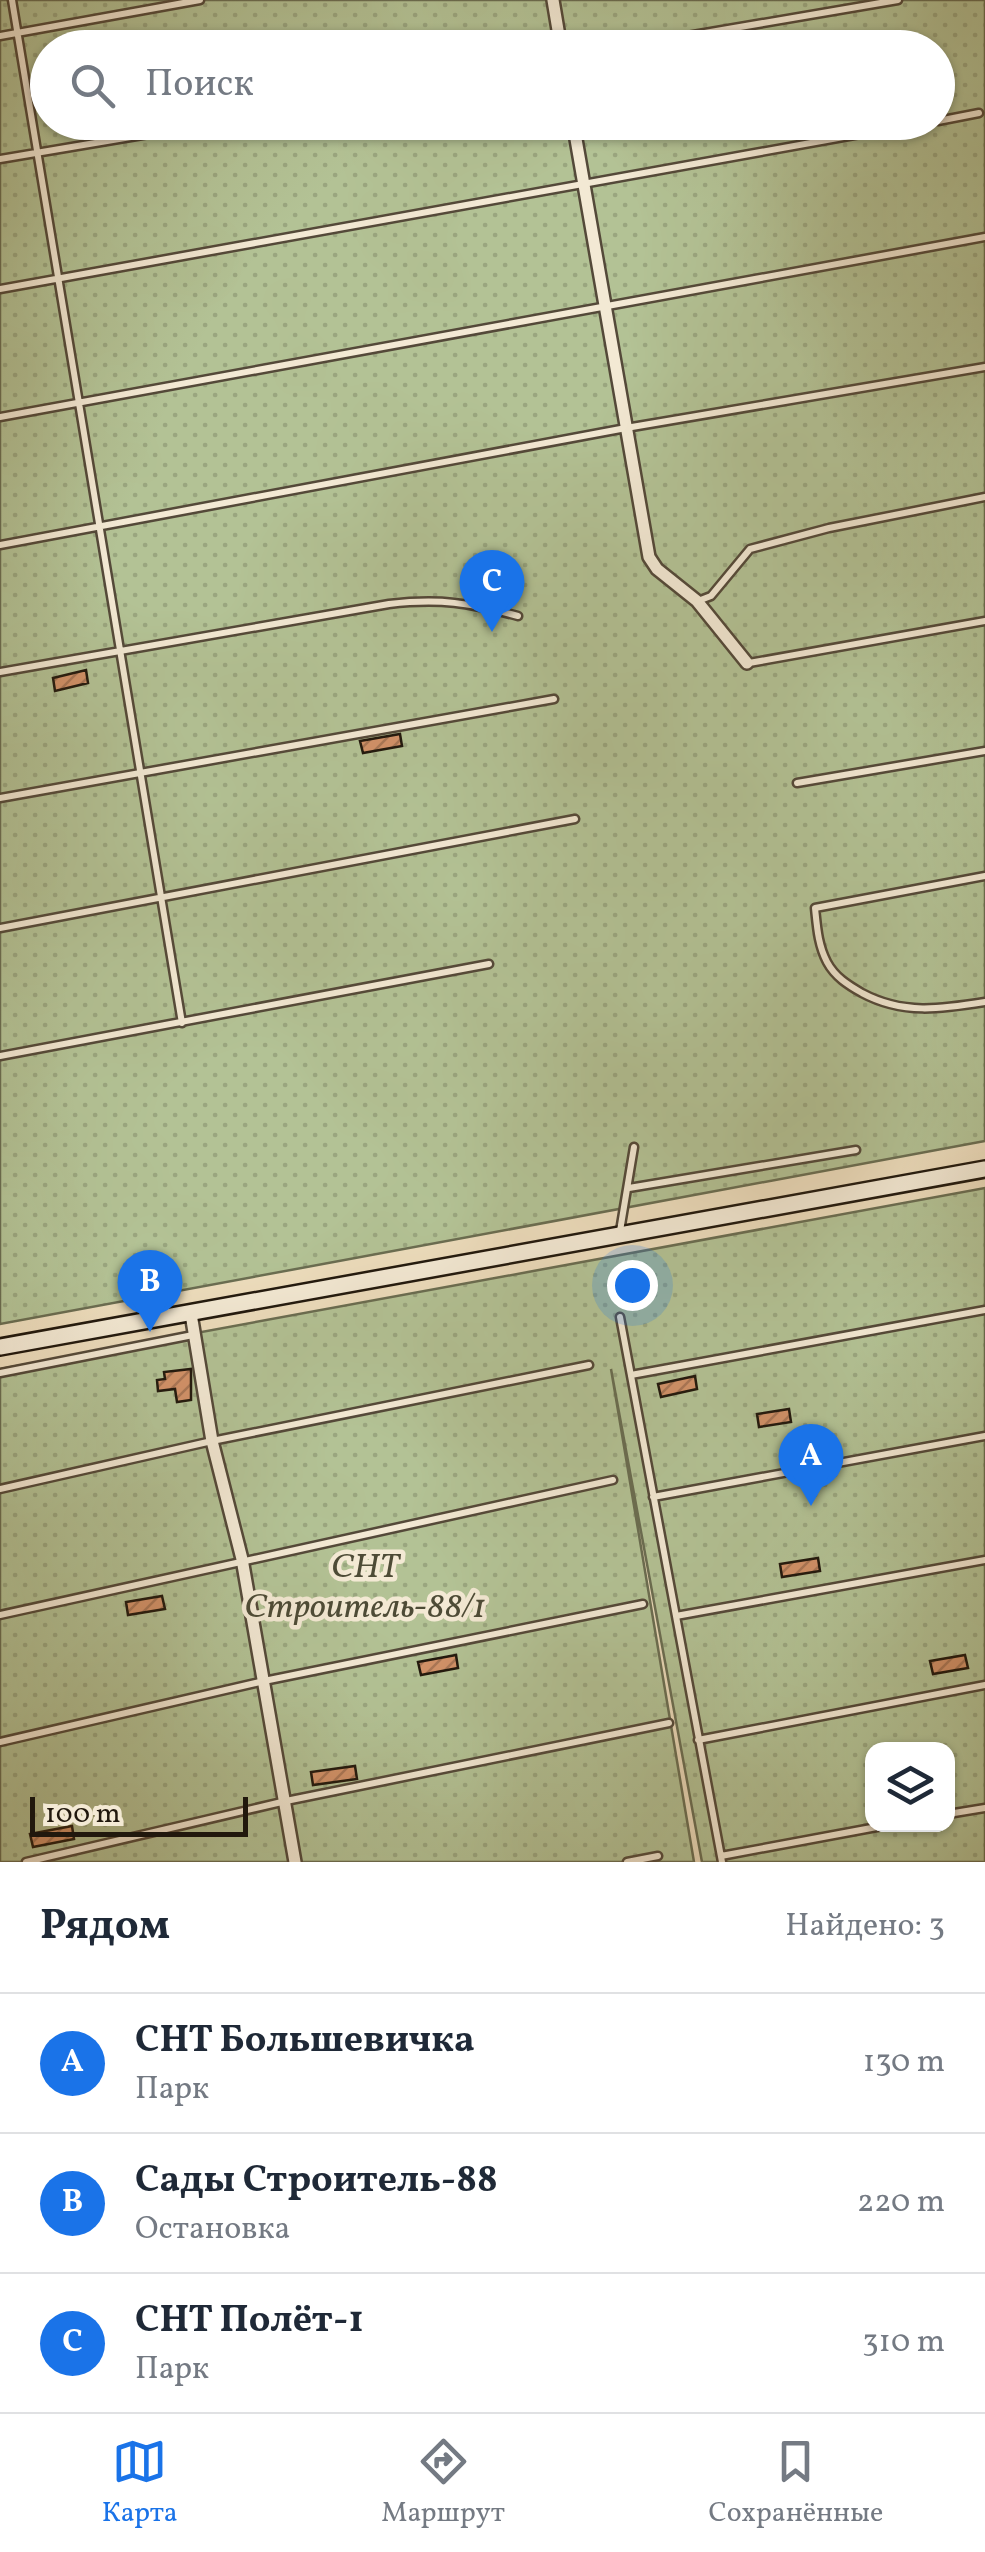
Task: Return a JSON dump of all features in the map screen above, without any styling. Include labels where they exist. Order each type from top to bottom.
[{"type":"street","points":[[553,0],[558,30]]},
{"type":"street","points":[[577,140],[649,557],[657,569],[697,601],[747,664]]},
{"type":"street","points":[[0,1347],[985,1168]]},
{"type":"street","points":[[192,1314],[212,1442],[242,1559],[295,1862]]},
{"type":"lane","points":[[12,0],[30,113]]},
{"type":"lane","points":[[33,30],[200,0]]},
{"type":"lane","points":[[722,30],[898,0]]},
{"type":"lane","points":[[0,36],[30,30]]},
{"type":"lane","points":[[955,118],[979,114]]},
{"type":"lane","points":[[35,140],[182,1023]]},
{"type":"lane","points":[[0,160],[114,140]]},
{"type":"lane","points":[[0,289],[826,140]]},
{"type":"lane","points":[[0,417],[985,237]]},
{"type":"lane","points":[[0,545],[626,428],[985,367]]},
{"type":"lane","points":[[697,601],[712,596],[750,549],[830,528],[985,498]]},
{"type":"lane","points":[[0,672],[431,600],[459,601],[518,616]]},
{"type":"lane","points":[[747,664],[985,621]]},
{"type":"lane","points":[[0,798],[554,699]]},
{"type":"lane","points":[[797,783],[985,751]]},
{"type":"lane","points":[[0,928],[575,819]]},
{"type":"lane","points":[[985,876],[815,908],[820,943],[828,964],[844,982],[869,996],[908,1010],[985,1002]]},
{"type":"lane","points":[[0,1056],[488,964]]},
{"type":"lane","points":[[619,1237],[634,1147]]},
{"type":"lane","points":[[629,1188],[856,1150]]},
{"type":"lane","points":[[630,1375],[985,1310]]},
{"type":"lane","points":[[620,1317],[722,1859],[865,1830]]},
{"type":"lane","points":[[0,1373],[193,1335]]},
{"type":"lane","points":[[0,1489],[589,1365]]},
{"type":"lane","points":[[654,1498],[985,1436]]},
{"type":"lane","points":[[0,1615],[613,1480]]},
{"type":"lane","points":[[676,1616],[985,1560]]},
{"type":"lane","points":[[0,1742],[264,1681],[643,1604]]},
{"type":"lane","points":[[698,1740],[985,1685]]},
{"type":"lane","points":[[26,1862],[286,1801],[669,1723]]},
{"type":"lane","points":[[955,1813],[985,1808]]},
{"type":"lane","points":[[627,1862],[658,1856]]},
{"type":"green space","points":[[0,0],[985,0],[985,1141],[0,1324]]},
{"type":"green space","name":"СНТ Строитель-88/1","points":[[985,1188],[985,1862],[702,1862],[611,1369],[694,1862],[0,1862],[0,1369]]},
{"type":"building","points":[[86,670],[88,683],[55,691],[53,678]]},
{"type":"building","points":[[400,734],[402,746],[363,753],[360,741]]},
{"type":"building","points":[[191,1369],[191,1400],[177,1402],[175,1389],[158,1391],[157,1380],[165,1379],[164,1372]]},
{"type":"building","points":[[695,1376],[697,1389],[661,1397],[658,1384]]},
{"type":"building","points":[[789,1409],[791,1422],[759,1427],[757,1414]]},
{"type":"building","points":[[818,1558],[820,1571],[782,1577],[780,1564]]},
{"type":"building","points":[[162,1596],[165,1609],[128,1615],[126,1602]]},
{"type":"building","points":[[456,1655],[458,1668],[421,1675],[418,1662]]},
{"type":"building","points":[[965,1655],[968,1668],[933,1674],[930,1661]]},
{"type":"building","points":[[355,1766],[357,1779],[313,1785],[311,1772]]},
{"type":"building","points":[[72,1826],[74,1839],[33,1847],[30,1834]]},
{"type":"place","name":"СНТ Полёт-1","points":[[492,632]]},
{"type":"place","name":"Сады Строитель-88","points":[[150,1332]]},
{"type":"place","name":"СНТ Большевичка","points":[[811,1506]]}]
